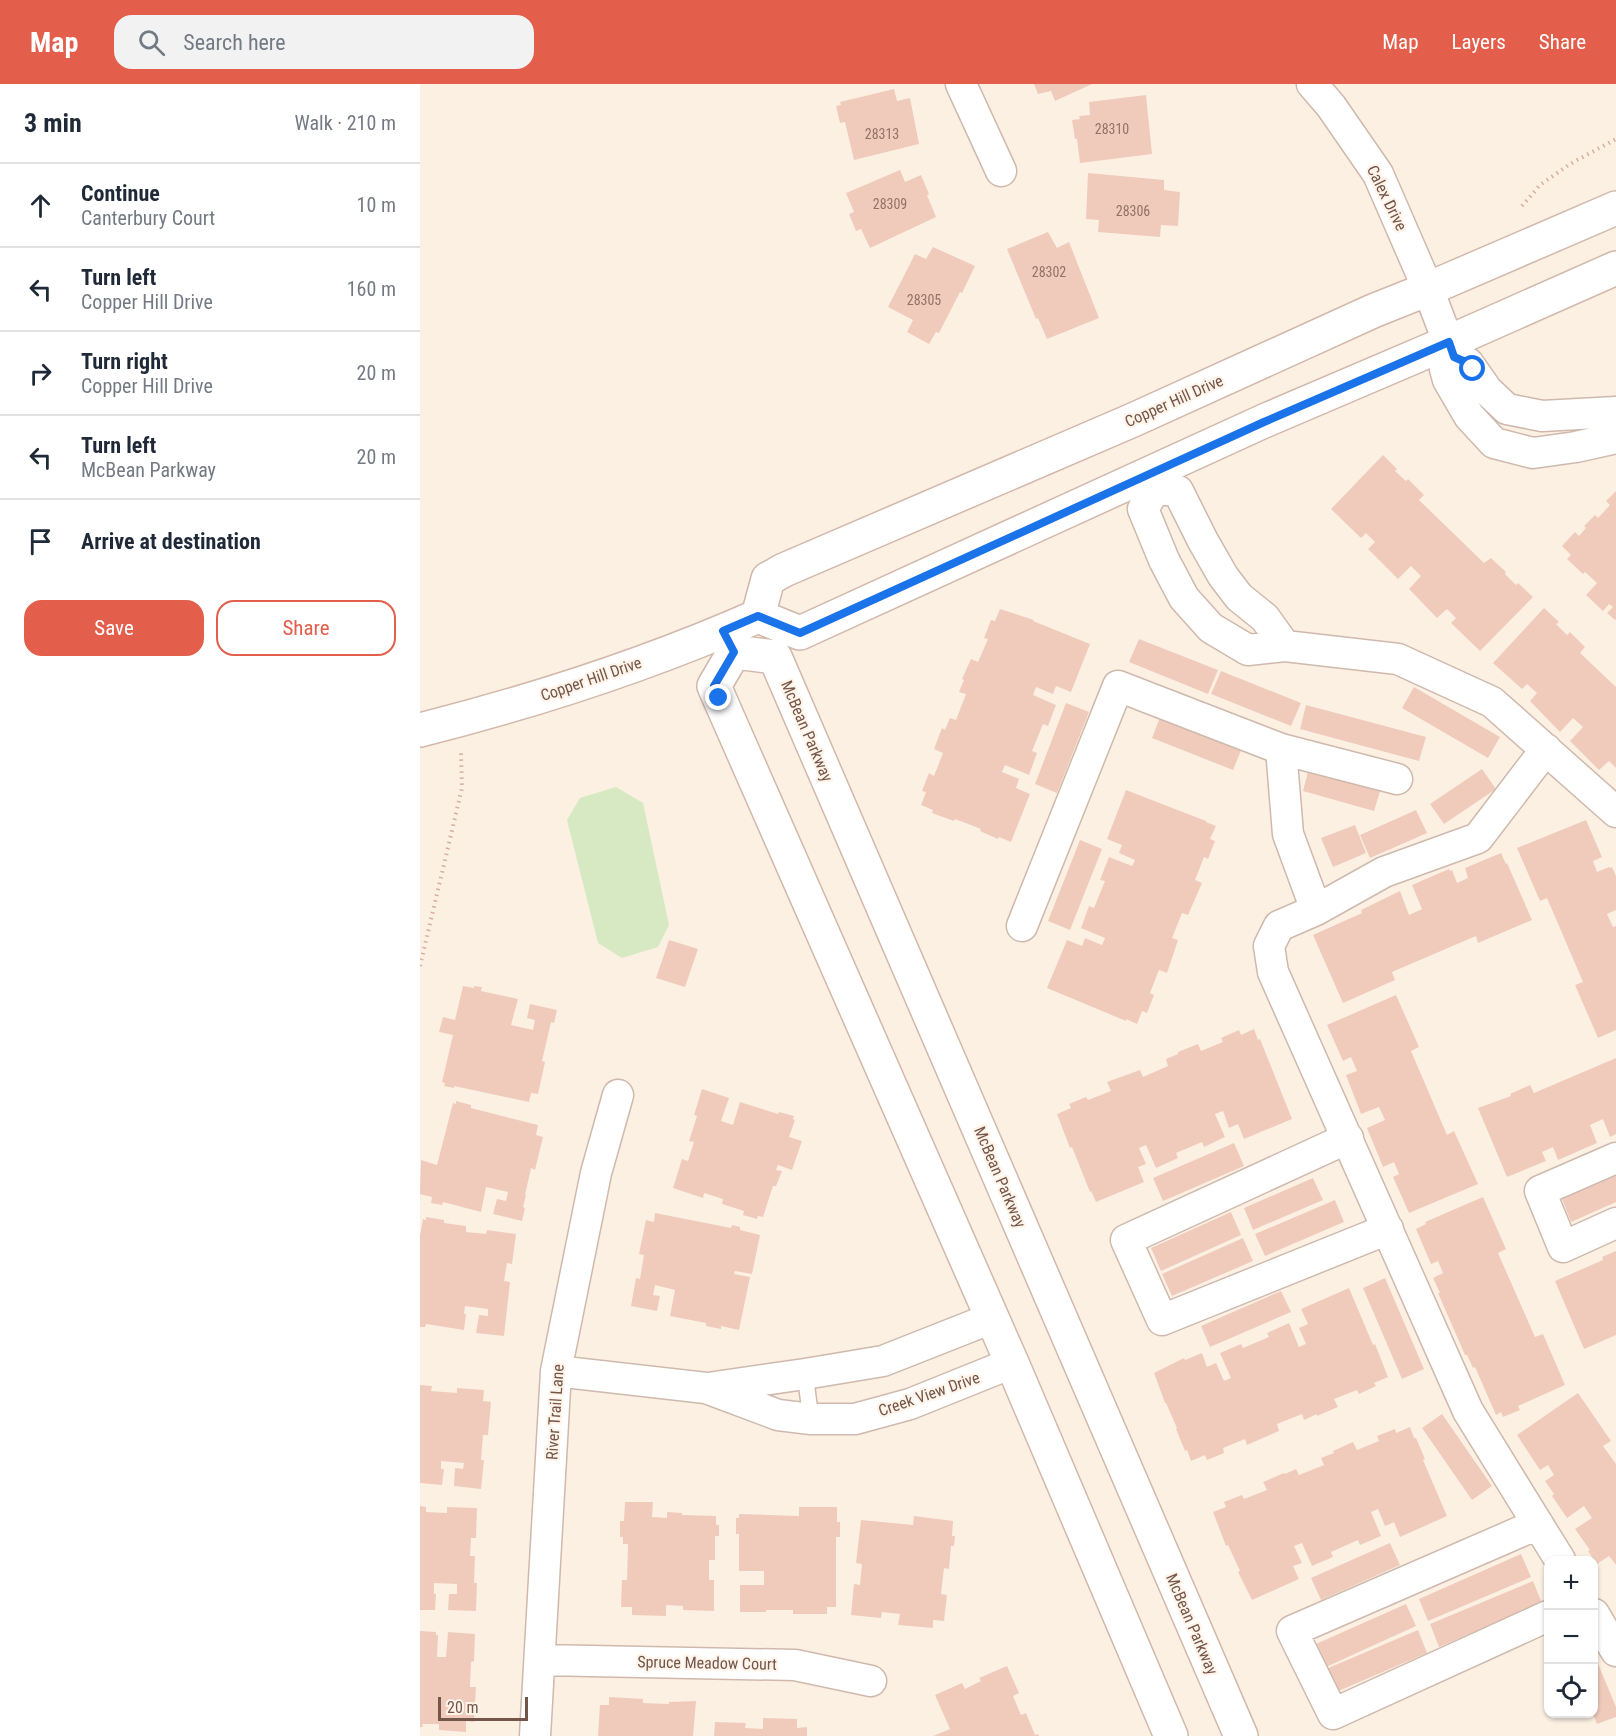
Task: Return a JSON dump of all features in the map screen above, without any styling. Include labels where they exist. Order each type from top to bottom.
[{"type":"main road","name":"Copper Hill Drive","points":[[420,730],[551,692],[639,663],[729,642],[758,616],[768,579],[784,570],[1133,420],[1373,311],[1616,208]]},
{"type":"main road","points":[[758,616],[800,633],[1151,482],[1264,422],[1452,350],[1616,268]]},
{"type":"main road","points":[[729,642],[714,686],[1012,1363],[1171,1736]]},
{"type":"main road","name":"McBean Parkway","points":[[729,642],[775,657],[1241,1736]]},
{"type":"street","points":[[961,84],[1001,171]]},
{"type":"street","name":"Calex Drive","points":[[1312,84],[1331,106],[1378,174],[1452,350]]},
{"type":"street","points":[[1616,412],[1542,416],[1506,409],[1487,390],[1468,363],[1452,350],[1445,369],[1448,380],[1469,416],[1494,443],[1533,453],[1616,438]]},
{"type":"street","points":[[1533,453],[1542,416]]},
{"type":"street","points":[[1285,646],[1265,618],[1239,597],[1222,576],[1178,491],[1151,482],[1143,509],[1164,560],[1184,598],[1210,628],[1248,651],[1285,646],[1398,659],[1492,702],[1616,812]]},
{"type":"street","points":[[1164,560],[1203,541]]},
{"type":"street","points":[[1210,628],[1239,597]]},
{"type":"street","points":[[1022,926],[1118,686],[1281,749],[1397,779]]},
{"type":"street","points":[[1281,749],[1288,834],[1316,910]]},
{"type":"street","points":[[1546,749],[1478,838],[1384,872],[1316,910],[1279,926],[1269,946],[1273,972],[1468,1411],[1558,1556]]},
{"type":"street","name":"River Trail Lane","points":[[535,1736],[556,1371],[596,1173],[618,1095]]},
{"type":"street","points":[[1348,1138],[1126,1240],[1162,1320],[1388,1229]]},
{"type":"street","points":[[1616,1158],[1540,1191],[1563,1247],[1616,1223]]},
{"type":"street","name":"Creek View Drive","points":[[706,1388],[883,1361],[992,1318]]},
{"type":"street","name":"Creek View Drive","points":[[556,1371],[706,1388],[778,1415],[811,1419],[855,1419],[910,1404],[1012,1363]]},
{"type":"street","points":[[1538,1524],[1292,1631],[1333,1714],[1544,1618]]},
{"type":"street","points":[[1598,1622],[1616,1651]]},
{"type":"street","name":"Spruce Meadow Court","points":[[541,1660],[795,1665],[871,1681]]},
{"type":"lane","points":[[805,1374],[811,1419]]},
{"type":"path","points":[[1522,206],[1540,185],[1570,164],[1616,139]]},
{"type":"path","points":[[420,966],[462,788],[463,767],[458,720]]},
{"type":"green space","points":[[616,787],[643,803],[669,925],[658,947],[622,958],[598,943],[567,820],[580,798]]},
{"type":"building","points":[[1034,84],[1092,84],[1055,101],[1051,91],[1038,94]]},
{"type":"building","points":[[894,89],[897,101],[910,98],[919,144],[854,160],[845,122],[840,123],[836,106],[841,105],[840,102]]},
{"type":"building","points":[[1146,95],[1152,154],[1080,163],[1072,120],[1080,119],[1079,116],[1090,115],[1089,102]]},
{"type":"building","points":[[900,170],[905,182],[921,175],[936,217],[870,248],[861,229],[856,231],[849,214],[854,212],[846,193]]},
{"type":"building","points":[[1088,173],[1164,180],[1164,190],[1180,192],[1178,226],[1161,225],[1160,237],[1098,232],[1099,220],[1086,219]]},
{"type":"building","points":[[1048,232],[1057,248],[1069,242],[1099,318],[1047,339],[1038,318],[1036,319],[1007,249]]},
{"type":"building","points":[[933,247],[975,266],[939,333],[936,332],[929,344],[907,332],[913,320],[888,307],[915,254],[926,259]]},
{"type":"building","points":[[1383,455],[1397,469],[1395,471],[1406,481],[1408,479],[1424,495],[1419,500],[1484,563],[1491,558],[1516,585],[1518,583],[1533,597],[1480,651],[1451,623],[1456,618],[1447,609],[1437,618],[1409,589],[1421,576],[1411,566],[1398,579],[1368,549],[1375,542],[1366,533],[1361,538],[1331,509]]},
{"type":"building","points":[[1616,491],[1615,620],[1607,613],[1613,607],[1609,604],[1603,611],[1586,595],[1597,583],[1567,559],[1571,555],[1562,546],[1575,532],[1579,536],[1586,528],[1584,526],[1595,515],[1598,518],[1610,505],[1606,501]]},
{"type":"building","points":[[1544,608],[1559,622],[1556,624],[1567,635],[1570,632],[1585,647],[1580,653],[1616,687],[1616,768],[1609,761],[1599,770],[1570,741],[1583,727],[1573,718],[1560,732],[1530,701],[1537,693],[1527,684],[1522,689],[1493,663]]},
{"type":"building","points":[[1000,609],[1034,620],[1090,644],[1071,692],[1056,686],[1053,694],[1036,687],[1033,695],[1056,705],[1048,726],[1043,724],[1032,751],[1037,753],[1029,775],[1005,765],[1002,772],[1019,779],[1016,788],[1030,794],[1011,842],[999,837],[998,839],[980,831],[981,829],[955,819],[954,821],[932,813],[933,810],[921,805],[926,792],[922,791],[929,773],[934,776],[943,753],[934,749],[942,728],[945,730],[950,718],[956,720],[966,694],[959,692],[964,680],[962,679],[971,659],[978,662],[988,639],[984,638],[991,620],[995,621]]},
{"type":"building","points":[[1139,639],[1218,670],[1208,694],[1129,662]]},
{"type":"building","points":[[1221,671],[1301,703],[1291,726],[1211,694]]},
{"type":"building","points":[[1414,687],[1500,737],[1488,758],[1402,708]]},
{"type":"building","points":[[1066,703],[1089,712],[1057,793],[1035,784]]},
{"type":"building","points":[[1306,705],[1426,737],[1419,761],[1300,729]]},
{"type":"building","points":[[1161,715],[1242,748],[1233,770],[1152,738]]},
{"type":"building","points":[[1309,768],[1381,788],[1374,811],[1303,791]]},
{"type":"building","points":[[1482,769],[1496,789],[1444,824],[1430,804]]},
{"type":"building","points":[[1126,790],[1216,826],[1210,839],[1215,841],[1208,859],[1204,857],[1195,880],[1202,883],[1188,915],[1182,913],[1172,938],[1178,940],[1167,973],[1159,970],[1150,993],[1154,995],[1147,1013],[1142,1011],[1137,1024],[1047,988],[1067,940],[1082,946],[1085,938],[1102,945],[1105,938],[1081,928],[1089,906],[1094,908],[1105,881],[1100,880],[1109,857],[1132,866],[1135,860],[1119,853],[1122,845],[1107,839]]},
{"type":"building","points":[[1416,810],[1427,833],[1370,858],[1360,835]]},
{"type":"building","points":[[1586,820],[1602,857],[1593,861],[1597,872],[1612,867],[1616,876],[1616,910],[1607,914],[1613,927],[1616,926],[1616,1030],[1598,1038],[1575,985],[1583,982],[1547,898],[1540,901],[1517,848]]},
{"type":"building","points":[[1355,825],[1366,853],[1333,867],[1321,838]]},
{"type":"building","points":[[1080,840],[1102,849],[1070,930],[1048,921]]},
{"type":"building","points":[[1501,853],[1532,920],[1478,943],[1476,936],[1392,972],[1395,980],[1343,1003],[1313,935],[1362,913],[1361,910],[1400,891],[1409,915],[1422,909],[1412,885],[1449,869],[1452,870],[1457,883],[1468,878],[1465,868]]},
{"type":"building","points":[[669,940],[698,949],[685,987],[656,978]]},
{"type":"building","points":[[463,986],[482,987],[481,991],[518,999],[511,1025],[533,1030],[535,1020],[527,1018],[530,1004],[557,1010],[554,1023],[551,1022],[542,1061],[545,1062],[538,1094],[531,1093],[529,1102],[454,1086],[454,1088],[444,1086],[445,1083],[442,1082],[453,1035],[439,1032],[443,1017],[455,1020]]},
{"type":"building","points":[[1396,995],[1419,1047],[1411,1051],[1447,1135],[1454,1131],[1478,1184],[1409,1213],[1393,1177],[1399,1174],[1394,1162],[1383,1167],[1367,1128],[1385,1120],[1379,1107],[1361,1114],[1346,1075],[1357,1071],[1351,1057],[1343,1061],[1327,1025]]},
{"type":"building","points":[[1254,1029],[1292,1119],[1244,1139],[1238,1124],[1229,1128],[1223,1111],[1215,1114],[1225,1137],[1204,1147],[1202,1142],[1176,1153],[1178,1158],[1156,1168],[1146,1145],[1139,1148],[1146,1164],[1138,1167],[1144,1182],[1096,1202],[1072,1147],[1070,1148],[1057,1114],[1071,1108],[1069,1104],[1111,1091],[1107,1082],[1140,1070],[1143,1077],[1168,1066],[1166,1059],[1178,1052],[1198,1044],[1201,1051],[1223,1042],[1221,1038],[1239,1030],[1241,1035]]},
{"type":"building","points":[[1616,1058],[1616,1134],[1610,1137],[1603,1119],[1590,1125],[1597,1143],[1558,1160],[1553,1147],[1542,1152],[1546,1161],[1507,1177],[1478,1108],[1511,1096],[1510,1094],[1530,1085],[1534,1093]]},
{"type":"building","points":[[702,1089],[729,1098],[721,1121],[733,1125],[740,1102],[778,1114],[779,1112],[794,1116],[795,1120],[789,1137],[802,1141],[792,1170],[778,1165],[776,1170],[782,1171],[776,1186],[773,1186],[763,1217],[758,1216],[757,1219],[743,1215],[744,1211],[722,1204],[723,1199],[704,1193],[703,1198],[673,1188],[682,1159],[688,1161],[694,1142],[689,1141]]},
{"type":"building","points":[[456,1101],[471,1105],[471,1108],[538,1125],[536,1135],[543,1137],[535,1170],[531,1168],[522,1221],[493,1214],[497,1199],[506,1201],[508,1192],[486,1187],[481,1212],[443,1202],[442,1205],[431,1203],[432,1197],[420,1194],[421,1160],[437,1165],[453,1103],[456,1104]]},
{"type":"building","points":[[1234,1143],[1244,1166],[1163,1201],[1153,1178]]},
{"type":"building","points":[[1616,1176],[1616,1202],[1571,1222],[1562,1199]]},
{"type":"building","points":[[1313,1178],[1323,1200],[1253,1230],[1244,1208]]},
{"type":"building","points":[[1483,1197],[1506,1249],[1498,1253],[1535,1337],[1543,1334],[1565,1385],[1518,1406],[1520,1410],[1503,1417],[1501,1412],[1496,1415],[1475,1367],[1473,1368],[1465,1355],[1433,1278],[1443,1273],[1438,1261],[1431,1264],[1416,1229],[1426,1224],[1425,1222]]},
{"type":"building","points":[[1335,1200],[1344,1222],[1265,1256],[1255,1234]]},
{"type":"building","points":[[1231,1212],[1241,1235],[1161,1271],[1151,1248]]},
{"type":"building","points":[[655,1213],[731,1228],[732,1225],[740,1227],[740,1230],[760,1235],[752,1274],[735,1271],[734,1274],[750,1277],[739,1330],[721,1326],[721,1329],[706,1326],[706,1323],[670,1316],[675,1290],[655,1285],[653,1295],[660,1296],[657,1311],[631,1306],[636,1278],[640,1279],[644,1255],[639,1254],[646,1220],[654,1222]]},
{"type":"building","points":[[426,1217],[444,1220],[444,1223],[466,1226],[466,1232],[486,1234],[487,1230],[516,1234],[512,1264],[507,1263],[504,1281],[510,1282],[504,1336],[476,1333],[479,1315],[488,1316],[488,1309],[465,1306],[464,1330],[426,1324],[425,1327],[420,1327],[420,1236],[423,1219],[426,1220]]},
{"type":"building","points":[[1243,1238],[1253,1261],[1172,1296],[1162,1274]]},
{"type":"building","points":[[1616,1251],[1616,1335],[1584,1349],[1555,1281],[1603,1260],[1602,1257]]},
{"type":"building","points":[[1385,1278],[1424,1369],[1402,1379],[1363,1288]]},
{"type":"building","points":[[1349,1288],[1388,1377],[1374,1383],[1376,1386],[1359,1394],[1357,1390],[1334,1399],[1338,1407],[1317,1416],[1317,1414],[1304,1420],[1302,1414],[1277,1424],[1279,1431],[1247,1445],[1245,1439],[1223,1448],[1224,1453],[1207,1460],[1205,1455],[1191,1461],[1154,1373],[1184,1358],[1185,1360],[1202,1353],[1207,1367],[1216,1363],[1224,1381],[1231,1378],[1220,1353],[1241,1344],[1243,1348],[1269,1337],[1267,1333],[1289,1323],[1299,1347],[1306,1344],[1299,1328],[1308,1324],[1301,1309]]},
{"type":"building","points":[[1281,1291],[1291,1312],[1210,1347],[1201,1326]]},
{"type":"building","points":[[420,1385],[432,1386],[431,1391],[457,1393],[457,1388],[484,1390],[483,1401],[491,1402],[488,1435],[483,1435],[481,1460],[484,1460],[481,1489],[454,1486],[455,1468],[463,1469],[464,1463],[441,1461],[441,1469],[444,1469],[442,1485],[420,1483]]},
{"type":"building","points":[[1578,1393],[1611,1441],[1603,1446],[1616,1464],[1616,1565],[1609,1556],[1598,1563],[1598,1556],[1591,1556],[1588,1551],[1590,1550],[1575,1529],[1592,1518],[1584,1506],[1567,1518],[1545,1481],[1554,1475],[1548,1465],[1540,1470],[1517,1435]]},
{"type":"building","points":[[1442,1414],[1492,1486],[1472,1500],[1422,1428]]},
{"type":"building","points":[[1410,1427],[1447,1516],[1400,1537],[1394,1522],[1385,1526],[1378,1509],[1371,1512],[1381,1536],[1360,1545],[1358,1540],[1331,1552],[1333,1557],[1312,1566],[1302,1543],[1294,1546],[1302,1563],[1293,1566],[1299,1579],[1252,1600],[1228,1545],[1226,1546],[1213,1512],[1226,1507],[1224,1502],[1242,1495],[1244,1499],[1267,1490],[1263,1482],[1284,1473],[1296,1469],[1299,1475],[1324,1465],[1321,1458],[1353,1442],[1357,1450],[1379,1441],[1377,1436],[1395,1429],[1396,1433]]},
{"type":"building","points":[[625,1502],[653,1502],[652,1517],[667,1518],[667,1512],[716,1516],[719,1536],[715,1536],[715,1560],[709,1560],[709,1580],[714,1580],[714,1611],[683,1610],[683,1606],[666,1605],[666,1616],[632,1615],[632,1607],[621,1607],[622,1580],[627,1580],[628,1544],[623,1544],[623,1537],[620,1537],[620,1521],[624,1521]]},
{"type":"building","points":[[420,1506],[426,1507],[426,1512],[447,1513],[447,1507],[477,1508],[476,1538],[471,1538],[470,1556],[475,1556],[476,1611],[448,1610],[449,1594],[457,1594],[457,1584],[434,1583],[435,1610],[420,1610]]},
{"type":"building","points":[[799,1507],[837,1507],[840,1537],[836,1537],[836,1607],[827,1607],[827,1614],[793,1614],[793,1610],[740,1612],[740,1585],[764,1585],[764,1571],[739,1571],[739,1534],[736,1534],[736,1518],[739,1518],[739,1514],[799,1516]]},
{"type":"building","points":[[914,1516],[953,1521],[954,1546],[951,1546],[949,1569],[944,1568],[941,1594],[947,1595],[944,1621],[933,1620],[933,1628],[898,1625],[900,1614],[882,1612],[881,1618],[851,1615],[854,1584],[860,1585],[862,1564],[856,1563],[861,1520],[913,1525]]},
{"type":"building","points":[[1390,1543],[1400,1565],[1321,1600],[1311,1578]]},
{"type":"building","points":[[1521,1554],[1531,1577],[1428,1621],[1419,1599]]},
{"type":"building","points":[[1533,1581],[1542,1603],[1439,1647],[1430,1624]]},
{"type":"building","points":[[1406,1604],[1416,1626],[1326,1667],[1316,1644]]},
{"type":"building","points":[[1418,1630],[1427,1653],[1336,1692],[1326,1669]]},
{"type":"building","points":[[420,1631],[436,1632],[438,1635],[437,1657],[446,1657],[448,1632],[475,1634],[470,1687],[476,1687],[474,1722],[466,1721],[466,1732],[439,1730],[439,1724],[422,1724],[423,1727],[420,1727]]},
{"type":"building","points":[[1598,1664],[1616,1707],[1616,1717],[1597,1724],[1595,1718],[1598,1718]]},
{"type":"building","points":[[1007,1666],[1019,1693],[1013,1696],[1021,1715],[1026,1713],[1035,1735],[1039,1736],[933,1736],[950,1729],[935,1695],[962,1683],[965,1689],[981,1681],[979,1678]]},
{"type":"building","points":[[609,1697],[643,1699],[643,1703],[669,1704],[669,1702],[696,1701],[693,1736],[598,1736],[600,1705],[609,1705]]},
{"type":"building","points":[[763,1718],[797,1719],[797,1728],[807,1727],[807,1736],[714,1736],[715,1722],[746,1723],[745,1728],[763,1729]]},
{"type":"route","points":[[719,698],[714,686],[734,652],[723,631],[758,616],[800,633],[1264,422],[1449,342],[1454,357],[1468,363],[1473,369]]}]
